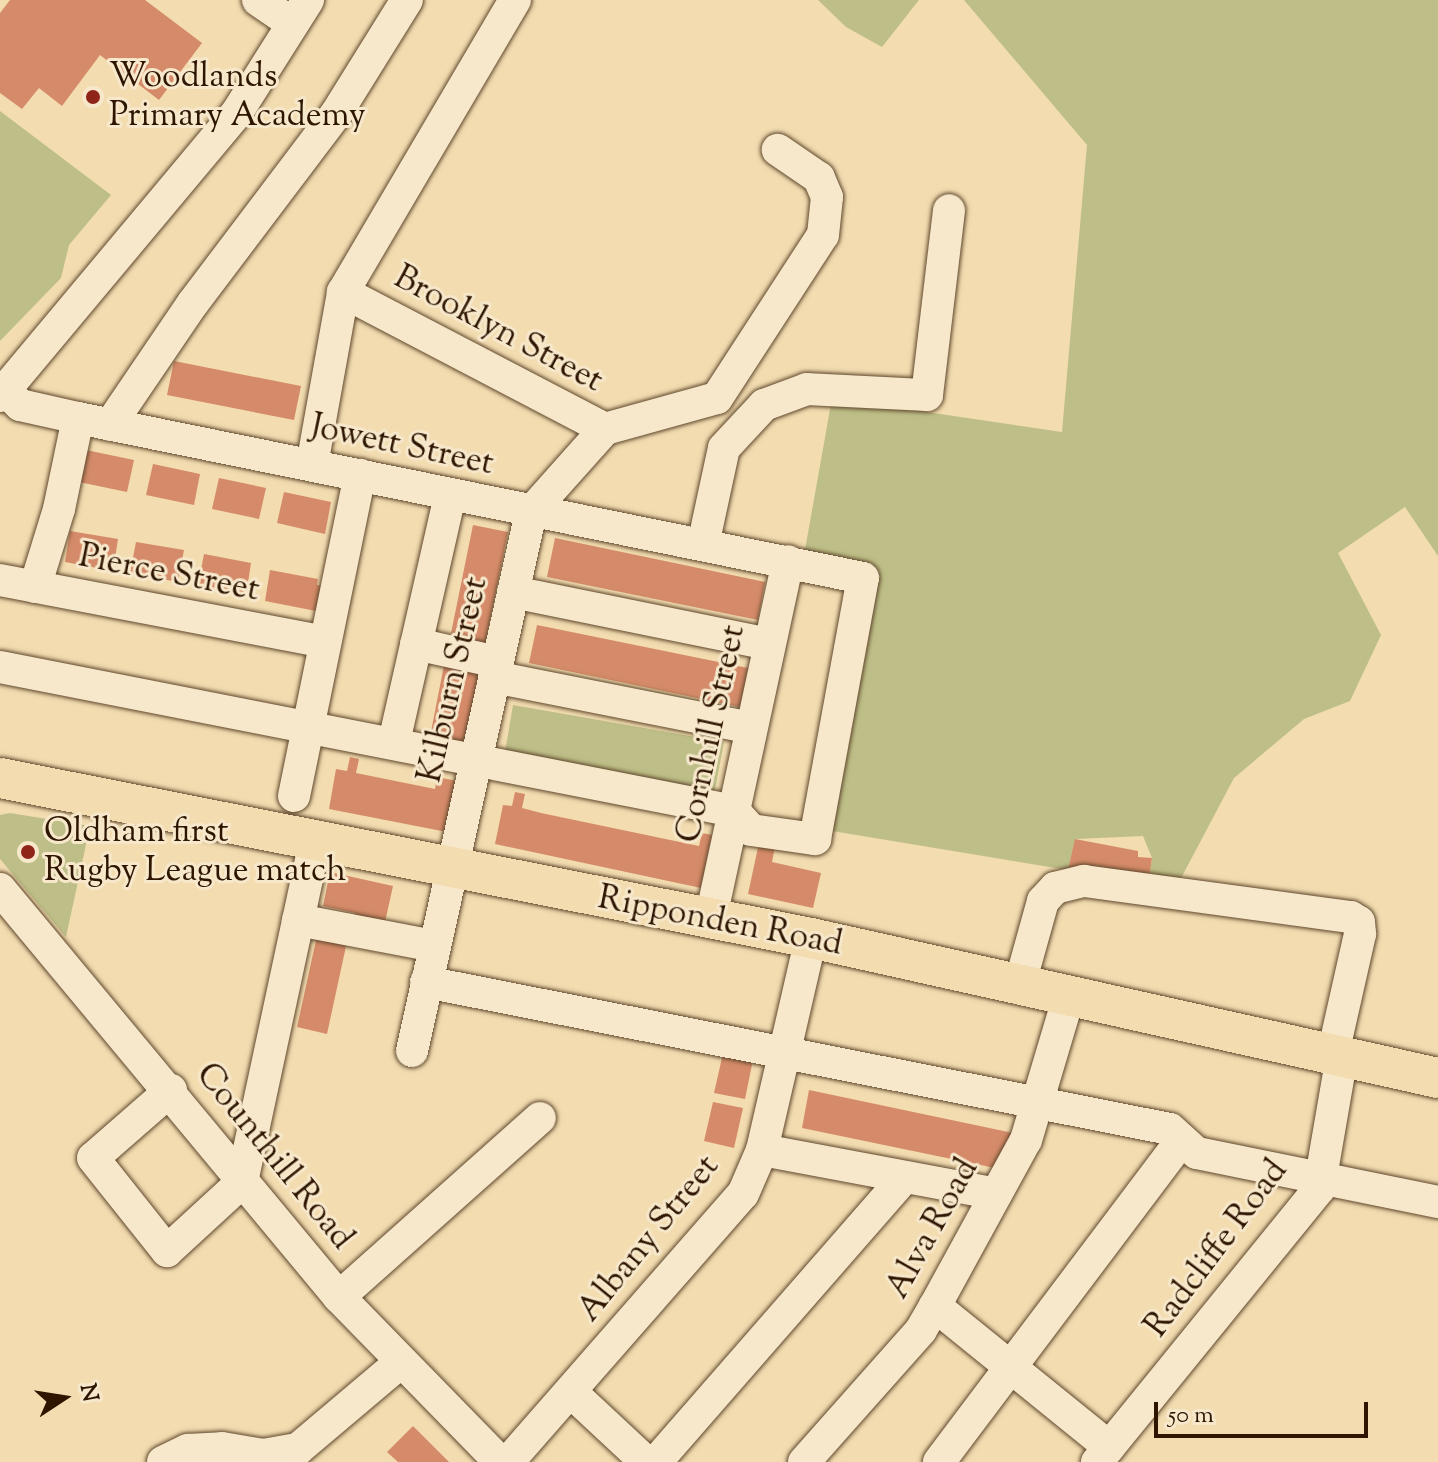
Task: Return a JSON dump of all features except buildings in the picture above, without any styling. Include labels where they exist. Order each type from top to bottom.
[{"type":"main road","name":"Ripponden Road","points":[[0,778],[315,842],[451,865],[710,922],[811,938],[1068,999],[1438,1078]]},
{"type":"street","points":[[3,394],[236,114],[300,12],[258,0]]},
{"type":"street","points":[[110,425],[193,303],[336,114],[407,0]]},
{"type":"street","points":[[312,465],[343,292],[515,0]]},
{"type":"street","points":[[605,429],[717,398],[823,235],[827,197],[819,178],[778,150]]},
{"type":"street","points":[[703,545],[724,448],[764,405],[807,389],[927,395],[949,210]]},
{"type":"street","name":"Brooklyn Street","points":[[343,292],[605,429],[531,512]]},
{"type":"street","name":"Jowett Street","points":[[3,394],[20,405],[110,425],[863,578],[815,839],[751,830],[734,811]]},
{"type":"street","points":[[35,587],[59,509],[78,418]]},
{"type":"street","points":[[294,796],[360,475]]},
{"type":"street","points":[[394,742],[450,495]]},
{"type":"street","name":"Kilburn Street","points":[[412,1051],[531,512]]},
{"type":"street","name":"Cornhill Street","points":[[710,922],[788,561]]},
{"type":"street","name":"Pierce Street","points":[[0,580],[324,642]]},
{"type":"street","points":[[513,592],[769,644]]},
{"type":"street","points":[[416,644],[496,669],[751,728]]},
{"type":"street","points":[[0,667],[734,811]]},
{"type":"street","points":[[171,1090],[93,1158],[167,1251],[242,1182],[315,842]]},
{"type":"street","name":"Radcliffe Road","points":[[1019,987],[1043,901],[1055,888],[1084,881],[1351,917],[1359,922],[1360,934],[1338,1055],[1321,1181],[1103,1454]]},
{"type":"street","name":"Counthill Road","points":[[0,889],[171,1090],[242,1182],[339,1297],[500,1462]]},
{"type":"street","points":[[298,920],[434,946]]},
{"type":"street","name":"Albany Street","points":[[508,1462],[743,1194],[762,1150],[811,938]]},
{"type":"street","points":[[426,982],[785,1050],[1036,1104],[1170,1129],[1197,1153],[1321,1181],[1438,1202]]},
{"type":"street","name":"Alva Road","points":[[804,1462],[921,1330],[935,1306],[1026,1140],[1068,999]]},
{"type":"street","points":[[339,1297],[540,1118]]},
{"type":"street","points":[[939,1462],[1013,1370],[1182,1140]]},
{"type":"street","points":[[762,1150],[996,1194]]},
{"type":"street","points":[[656,1462],[905,1177]]},
{"type":"street","points":[[935,1306],[1013,1370],[1103,1454]]},
{"type":"street","points":[[163,1462],[188,1450],[222,1448],[263,1455],[298,1449],[401,1362]]},
{"type":"street","points":[[571,1392],[646,1462]]},
{"type":"green space","points":[[818,0],[919,0],[882,47],[846,27]]},
{"type":"green space","points":[[964,0],[1438,0],[1438,556],[1405,507],[1338,553],[1381,635],[1350,701],[1304,719],[1234,778],[1179,882],[1149,880],[1152,858],[1143,836],[1076,839],[1068,870],[820,829],[867,601],[805,550],[832,398],[1062,432],[1087,145]]},
{"type":"green space","points":[[0,111],[111,195],[69,245],[61,278],[0,341]]},
{"type":"green space","points":[[513,705],[724,742],[714,795],[504,758]]},
{"type":"green space","points":[[10,813],[90,826],[66,937],[0,859],[0,815]]},
{"type":"place","name":"Woodlands Primary Academy","points":[[93,97]]},
{"type":"place","name":"Oldham first Rugby League match","points":[[28,852]]}]
